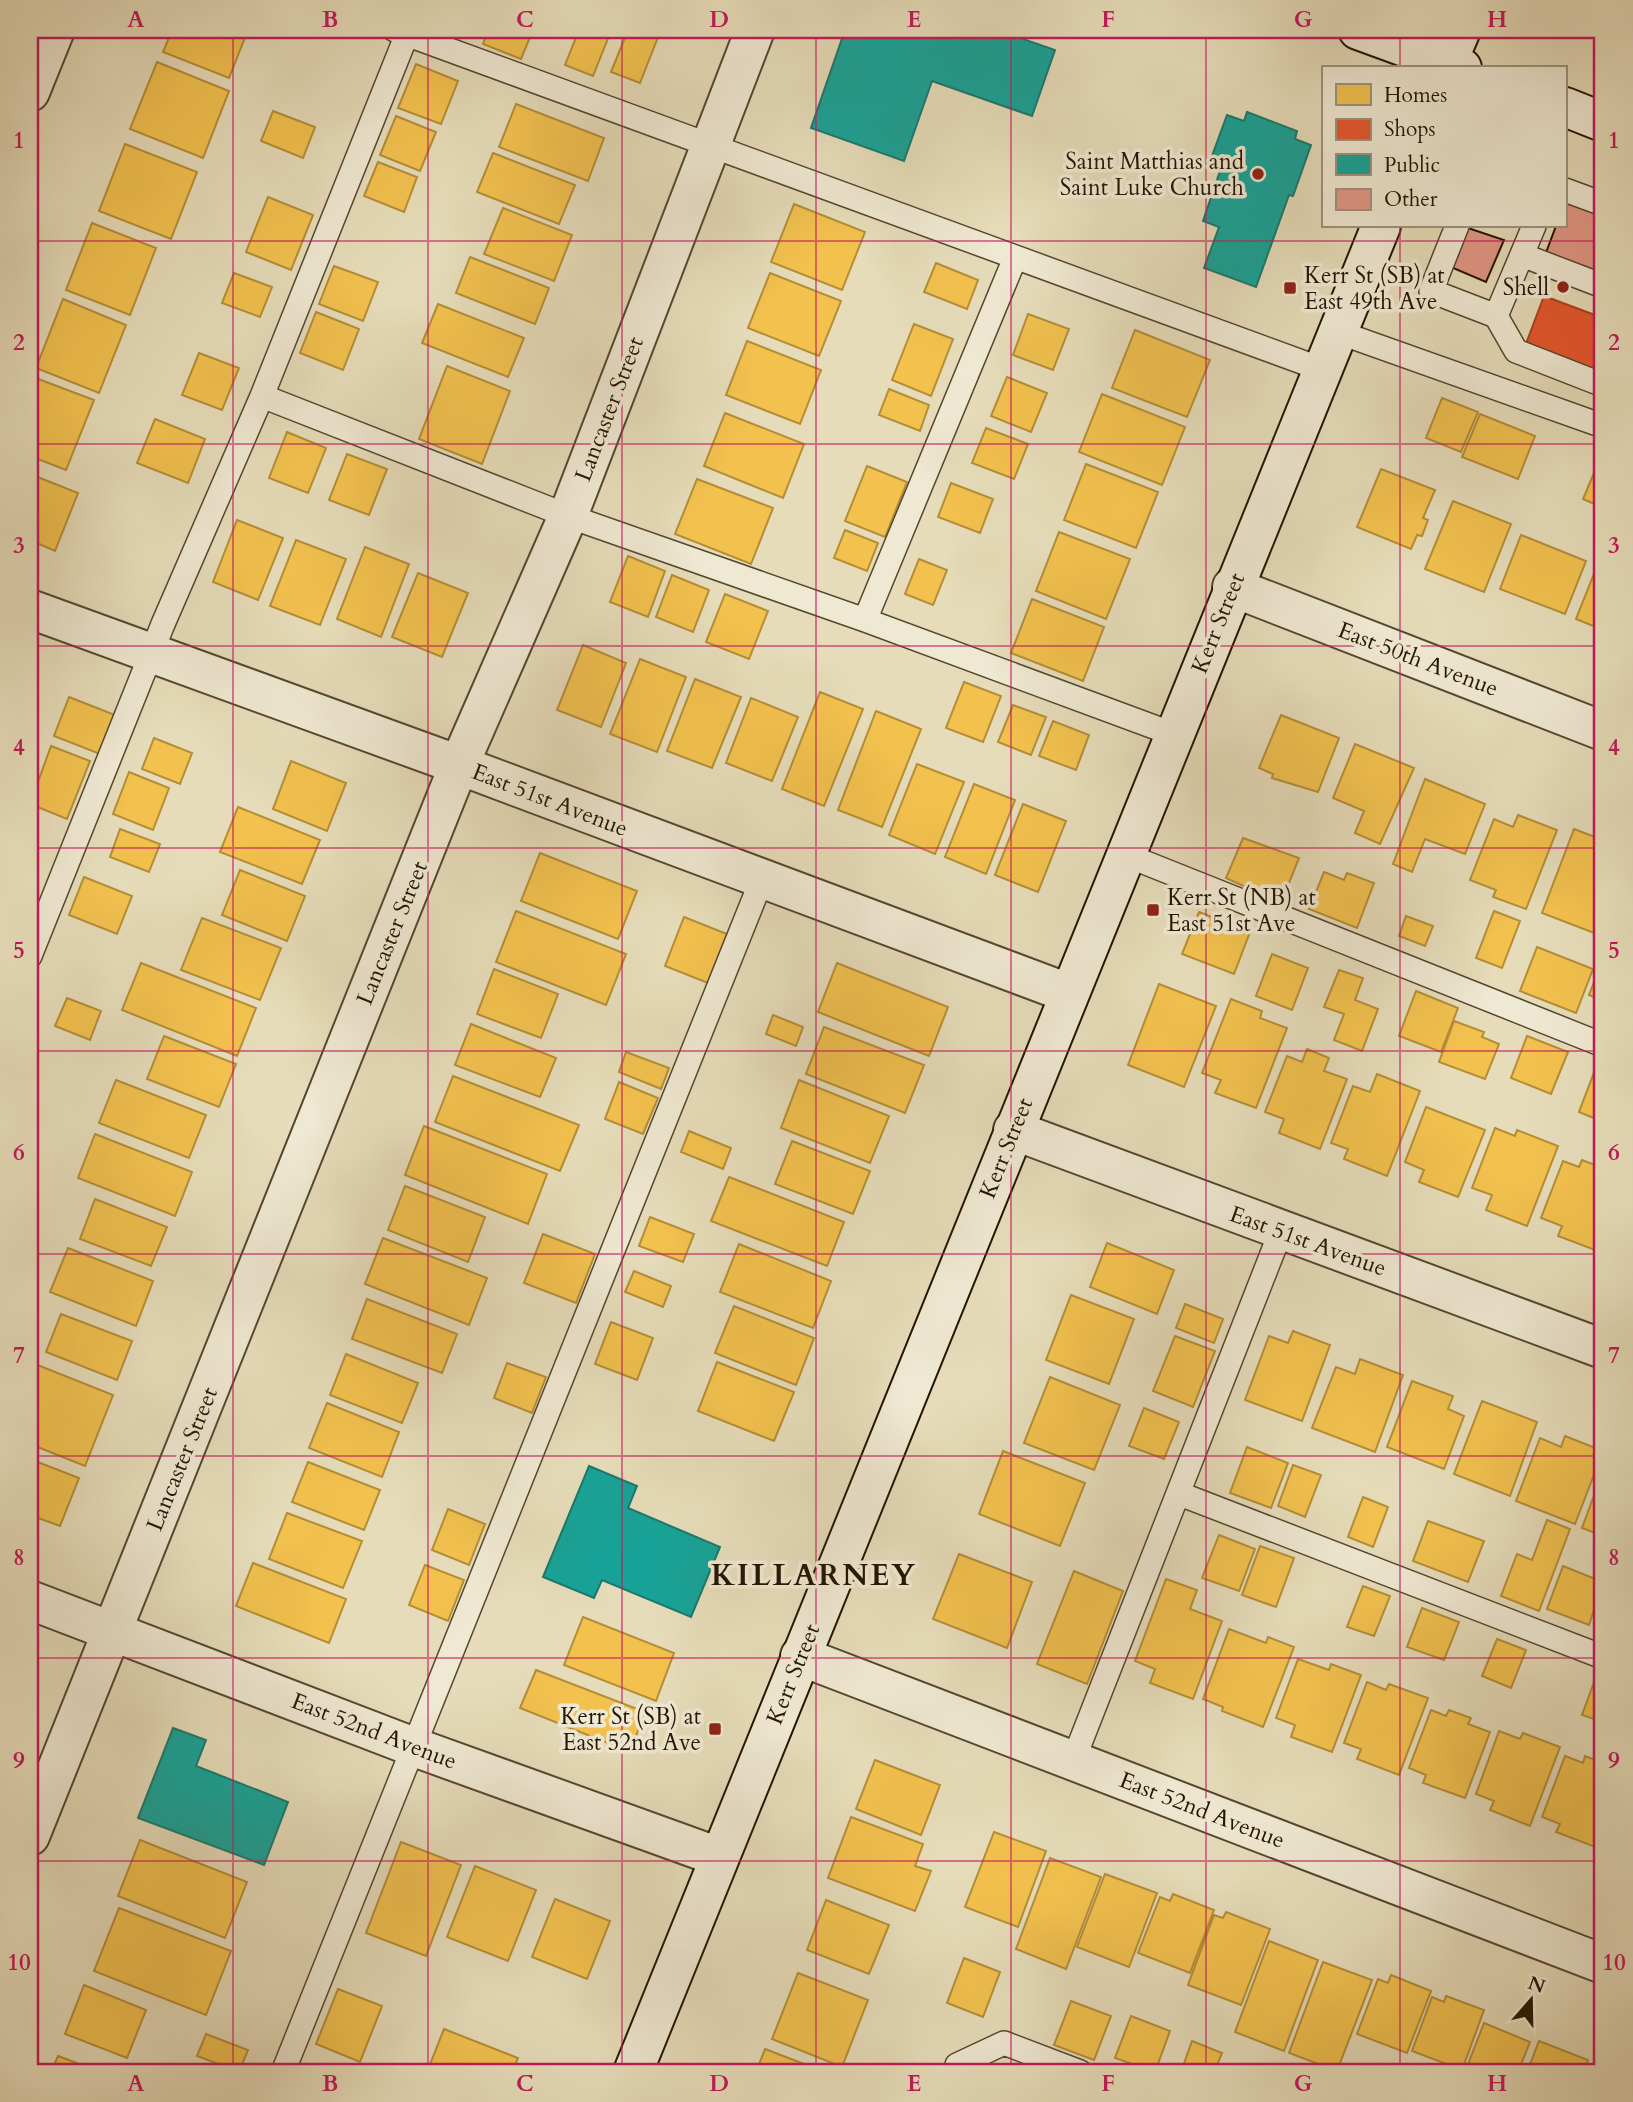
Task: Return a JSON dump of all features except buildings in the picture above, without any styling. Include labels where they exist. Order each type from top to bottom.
[{"type":"street","points":[[30,92],[55,30]]},
{"type":"street","name":"Lancaster Street","points":[[30,1836],[459,765],[568,516],[755,30]]},
{"type":"street","points":[[1358,30],[1454,57]]},
{"type":"street","points":[[1566,107],[1603,122]]},
{"type":"street","name":"Kerr Street","points":[[633,2072],[1232,587],[1380,228]]},
{"type":"street","name":"East 50th Avenue","points":[[1232,587],[1603,731]]},
{"type":"street","name":"East 51st Avenue","points":[[30,609],[459,765],[1068,993]]},
{"type":"street","name":"East 51st Avenue","points":[[1013,1129],[1603,1349]]},
{"type":"street","name":"East 52nd Avenue","points":[[30,1600],[414,1747],[719,1857]]},
{"type":"street","name":"East 52nd Avenue","points":[[800,1656],[1603,1964]]},
{"type":"lane","points":[[30,956],[152,654],[262,396],[401,32],[1321,369]]},
{"type":"lane","points":[[1566,190],[1603,204]]},
{"type":"lane","points":[[1456,228],[1431,291],[1496,316],[1516,351],[1603,386]]},
{"type":"lane","points":[[1496,316],[1533,228]]},
{"type":"lane","points":[[1522,256],[1603,286]]},
{"type":"lane","points":[[865,620],[1015,258]]},
{"type":"lane","points":[[1338,332],[1603,426]]},
{"type":"lane","points":[[262,396],[568,516],[865,620],[1173,734]]},
{"type":"lane","points":[[1126,855],[1603,1045]]},
{"type":"lane","points":[[283,2072],[762,879]]},
{"type":"lane","points":[[1073,1761],[1281,1231]]},
{"type":"lane","points":[[1180,1494],[1603,1657]]},
{"type":"lane","points":[[955,2072],[957,2065],[1004,2042],[1080,2072]]},
{"type":"place","name":"Saint Matthias and Saint Luke Church","points":[[1258,174]]},
{"type":"place","name":"Shell","points":[[1563,287]]},
{"type":"place","name":"Kerr St (SB) at East 49th Ave","points":[[1290,288]]},
{"type":"place","name":"Kerr St (NB) at East 51st Ave","points":[[1153,910]]},
{"type":"place","name":"Kerr St (SB) at East 52nd Ave","points":[[715,1729]]},
{"type":"district","name":"KILLARNEY","points":[[814,1575]]}]
